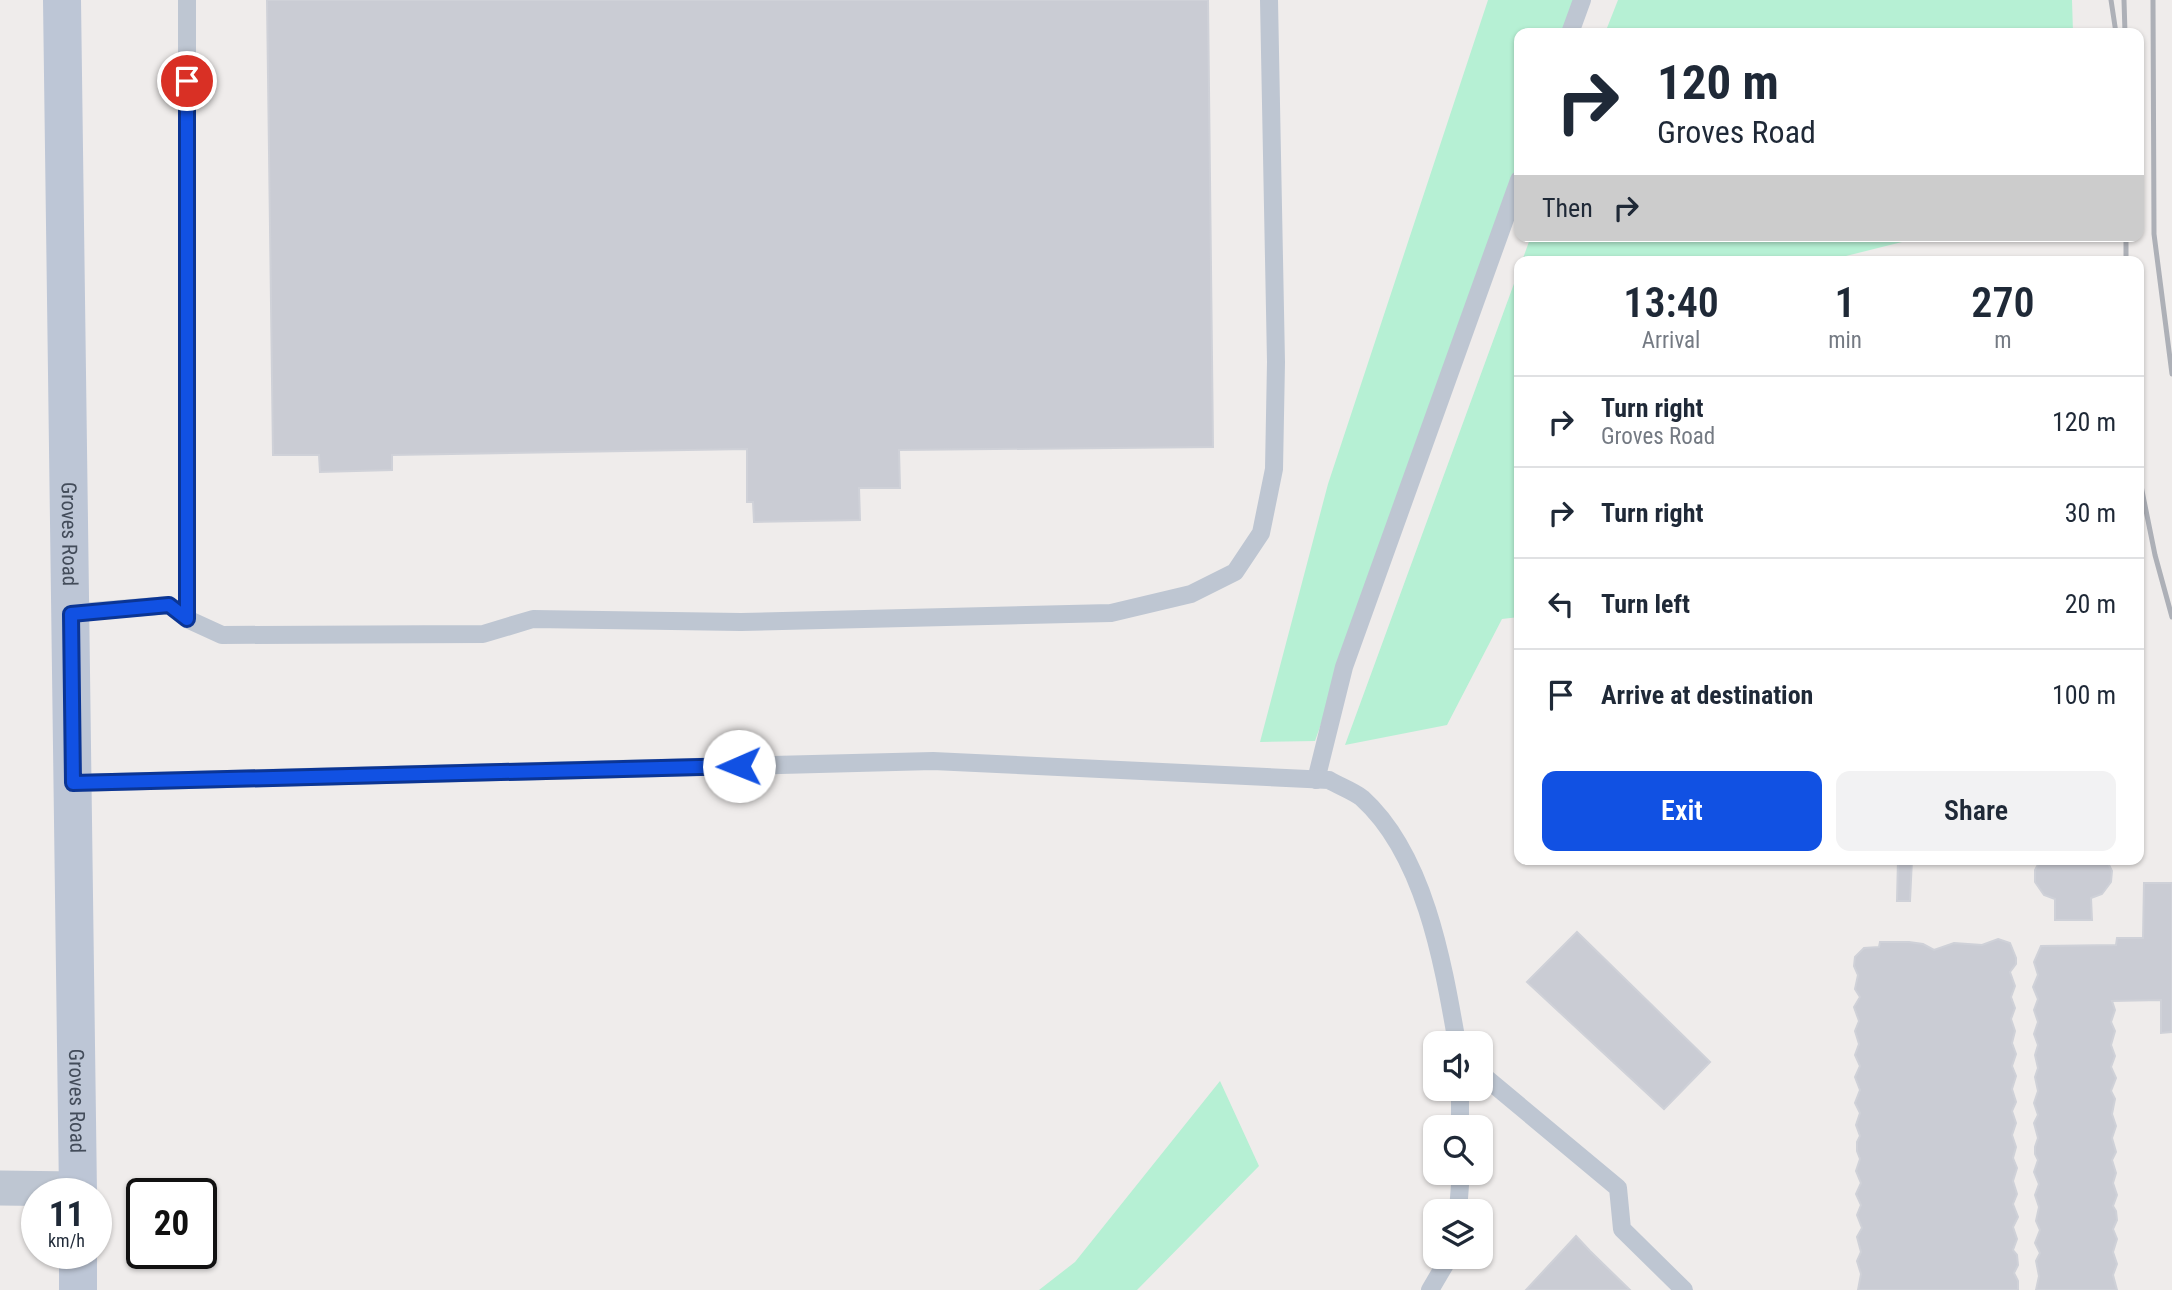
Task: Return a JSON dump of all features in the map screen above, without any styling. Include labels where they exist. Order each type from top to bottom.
[{"type":"street","name":"Groves Road","points":[[62,0],[78,1178]]},
{"type":"street","points":[[0,1188],[21,1189]]},
{"type":"street","points":[[78,1269],[78,1290]]},
{"type":"lane","points":[[187,0],[187,619]]},
{"type":"lane","points":[[71,614],[169,605],[187,619],[222,635],[483,634],[533,619],[741,622],[1111,613],[1191,594],[1235,572],[1261,533],[1274,469],[1276,362],[1269,0]]},
{"type":"lane","points":[[1572,28],[1582,0]]},
{"type":"lane","points":[[1316,780],[1345,667],[1514,194]]},
{"type":"lane","points":[[73,783],[933,761],[1329,780],[1360,796],[1389,827],[1418,884],[1442,960],[1455,1031]]},
{"type":"lane","points":[[1493,1084],[1618,1188],[1622,1229],[1684,1290]]},
{"type":"lane","points":[[1430,1290],[1442,1269]]},
{"type":"green space","points":[[1488,0],[1577,0],[1568,28],[1514,28],[1514,180],[1315,741],[1260,742],[1328,484]]},
{"type":"green space","points":[[1618,0],[2072,0],[2073,28],[1607,28]]},
{"type":"green space","points":[[1529,242],[1902,242],[1846,256],[1524,256]]},
{"type":"green space","points":[[1514,284],[1514,618],[1502,619],[1447,725],[1345,745]]},
{"type":"green space","points":[[1220,1081],[1259,1166],[1137,1290],[1039,1290],[1075,1262]]},
{"type":"building","points":[[267,0],[1208,0],[1213,447],[899,450],[900,488],[859,488],[860,520],[754,522],[753,502],[747,502],[747,449],[392,455],[392,470],[320,472],[319,455],[273,455]]},
{"type":"building","points":[[1898,865],[1912,865],[1910,901],[1897,901]]},
{"type":"building","points":[[2038,865],[2109,865],[2112,871],[2111,882],[2102,894],[2091,898],[2092,920],[2055,920],[2055,899],[2044,895],[2035,882]]},
{"type":"building","points":[[2144,883],[2172,883],[2172,1032],[2161,1033],[2161,1000],[2112,1001],[2115,1010],[2111,1022],[2115,1031],[2111,1045],[2115,1056],[2111,1067],[2116,1078],[2111,1091],[2115,1099],[2112,1114],[2116,1126],[2112,1138],[2116,1152],[2112,1160],[2116,1173],[2113,1183],[2117,1195],[2113,1206],[2117,1220],[2113,1229],[2117,1239],[2113,1252],[2117,1264],[2113,1275],[2117,1290],[2036,1290],[2039,1276],[2036,1261],[2040,1253],[2035,1243],[2040,1230],[2036,1221],[2039,1207],[2035,1195],[2039,1184],[2034,1172],[2038,1160],[2035,1147],[2038,1138],[2034,1123],[2038,1115],[2034,1103],[2038,1091],[2035,1055],[2038,1045],[2034,1034],[2038,1022],[2034,1010],[2038,999],[2033,987],[2038,975],[2034,962],[2041,946],[2116,945],[2117,938],[2143,938]]},
{"type":"building","points":[[1577,932],[1710,1062],[1664,1109],[1527,982]]},
{"type":"building","points":[[1998,939],[2010,943],[2016,958],[2016,964],[2010,972],[2015,986],[2011,997],[2015,1008],[2011,1019],[2015,1031],[2012,1043],[2016,1054],[2012,1066],[2016,1076],[2012,1089],[2016,1102],[2012,1111],[2016,1123],[2012,1135],[2016,1147],[2013,1158],[2017,1168],[2013,1181],[2017,1194],[2013,1204],[2018,1217],[2013,1227],[2017,1239],[2013,1250],[2017,1255],[2018,1265],[2014,1273],[2018,1290],[1858,1290],[1861,1274],[1857,1261],[1861,1252],[1857,1237],[1862,1228],[1857,1215],[1861,1205],[1856,1194],[1861,1183],[1856,1171],[1860,1159],[1857,1142],[1860,1136],[1856,1125],[1860,1113],[1855,1103],[1860,1090],[1855,1077],[1860,1066],[1855,1055],[1859,1044],[1855,1031],[1859,1021],[1854,1007],[1860,997],[1855,989],[1858,975],[1854,966],[1855,957],[1864,948],[1879,947],[1880,942],[1923,944],[1934,950],[1954,943],[1982,945]]},
{"type":"building","points":[[1576,1236],[1590,1251],[1630,1290],[1526,1290]]},
{"type":"railway","points":[[2111,0],[2115,28]]},
{"type":"railway","points":[[2124,0],[2125,28]]},
{"type":"railway","points":[[2153,0],[2154,234],[2172,374]]},
{"type":"railway","points":[[2126,242],[2126,256]]},
{"type":"railway","points":[[2144,501],[2172,617]]},
{"type":"route","points":[[187,81],[187,619],[169,605],[71,614],[73,783],[739,766]]}]
